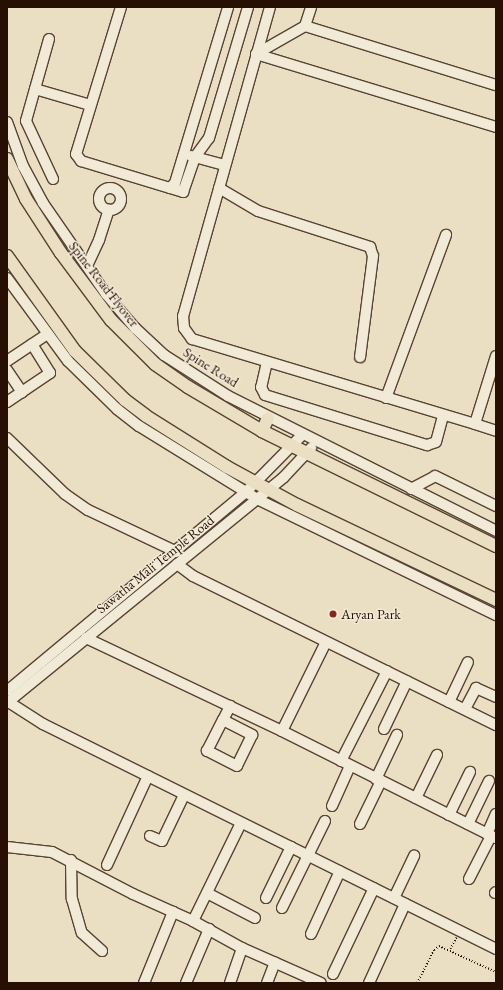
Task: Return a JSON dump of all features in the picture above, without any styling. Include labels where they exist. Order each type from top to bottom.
[{"type":"main road","name":"Spine Road Flyover","points":[[7,159],[26,199],[61,254],[111,320],[155,364],[188,387],[262,431],[293,447]]},
{"type":"main road","points":[[7,256],[58,330],[92,370],[125,400],[185,441],[256,482],[496,600]]},
{"type":"main road","points":[[262,431],[268,418]]},
{"type":"main road","points":[[293,447],[496,546]]},
{"type":"street","points":[[121,7],[90,105],[76,154],[77,158],[113,171],[183,192],[195,157],[209,138],[248,7]]},
{"type":"street","points":[[170,188],[174,183],[228,7]]},
{"type":"street","points":[[270,7],[183,316],[184,328],[192,339],[496,431]]},
{"type":"street","points":[[256,54],[305,26],[311,7]]},
{"type":"street","points":[[305,26],[496,84]]},
{"type":"street","points":[[50,39],[27,116],[28,128],[53,179]]},
{"type":"street","points":[[256,54],[496,127]]},
{"type":"street","points":[[35,89],[90,105]]},
{"type":"street","name":"Spine Road","points":[[7,122],[23,166],[37,193],[86,266],[121,312],[164,355],[228,396],[268,418],[496,531]]},
{"type":"street","points":[[183,154],[225,165]]},
{"type":"street","points":[[106,189],[113,188],[119,192],[122,200],[119,207],[109,210],[102,207],[99,200],[101,193],[106,189],[113,171]]},
{"type":"street","points":[[119,192],[125,174]]},
{"type":"street","points":[[219,188],[258,211],[370,247],[373,256],[360,357]]},
{"type":"street","points":[[86,266],[99,240],[109,210]]},
{"type":"street","points":[[386,398],[446,235]]},
{"type":"street","points":[[7,278],[46,335],[83,378],[117,409],[139,426],[245,493],[496,615]]},
{"type":"street","points":[[7,361],[46,335]]},
{"type":"street","points":[[7,402],[50,373],[32,344]]},
{"type":"street","points":[[475,424],[496,356]]},
{"type":"street","points":[[267,362],[261,387],[265,395],[427,445],[436,442],[443,415]]},
{"type":"street","points":[[7,370],[22,392]]},
{"type":"street","name":"Sawatha Mali Temple Road","points":[[9,696],[245,493],[293,447],[302,435]]},
{"type":"street","points":[[7,438],[65,494],[88,510],[176,552]]},
{"type":"street","name":"Sawatha Mali Temple Road","points":[[9,696],[86,638],[257,499],[306,454],[316,442]]},
{"type":"street","points":[[411,489],[435,476],[496,506]]},
{"type":"street","points":[[177,564],[193,576],[496,725]]},
{"type":"street","points":[[86,638],[282,731],[491,836]]},
{"type":"street","points":[[282,731],[326,642]]},
{"type":"street","points":[[449,702],[468,662]]},
{"type":"street","points":[[332,806],[346,763],[387,672]]},
{"type":"street","points":[[384,728],[407,681]]},
{"type":"street","points":[[465,710],[476,688],[496,697]]},
{"type":"street","points":[[9,696],[43,724],[496,949]]},
{"type":"street","points":[[223,720],[252,735],[237,766],[207,751],[230,706]]},
{"type":"street","points":[[360,824],[397,735]]},
{"type":"street","points":[[416,798],[437,755]]},
{"type":"street","points":[[449,815],[470,772]]},
{"type":"street","points":[[107,865],[148,776]]},
{"type":"street","points":[[468,824],[489,781]]},
{"type":"street","points":[[180,820],[187,796]]},
{"type":"street","points":[[150,836],[162,842],[187,796]]},
{"type":"street","points":[[469,879],[491,836],[496,814]]},
{"type":"street","points":[[282,908],[325,821]]},
{"type":"street","points":[[193,921],[242,824]]},
{"type":"street","points":[[7,846],[48,851],[71,860],[209,929],[242,948],[275,962],[301,979],[321,983]]},
{"type":"street","points":[[266,898],[291,847]]},
{"type":"street","points":[[394,898],[414,856]]},
{"type":"street","points":[[71,860],[72,899],[82,933],[102,951]]},
{"type":"street","points":[[311,934],[340,871]]},
{"type":"street","points":[[333,974],[374,888]]},
{"type":"street","points":[[207,893],[255,918]]},
{"type":"street","points":[[369,983],[405,904]]},
{"type":"street","points":[[144,983],[173,912]]},
{"type":"street","points":[[186,983],[209,929]]},
{"type":"street","points":[[230,983],[242,948]]},
{"type":"street","points":[[267,983],[275,962]]},
{"type":"path","points":[[450,949],[460,931]]},
{"type":"path","points":[[418,983],[435,948],[439,946],[450,949],[496,972]]},
{"type":"place","name":"Aryan Park","points":[[333,614]]}]
